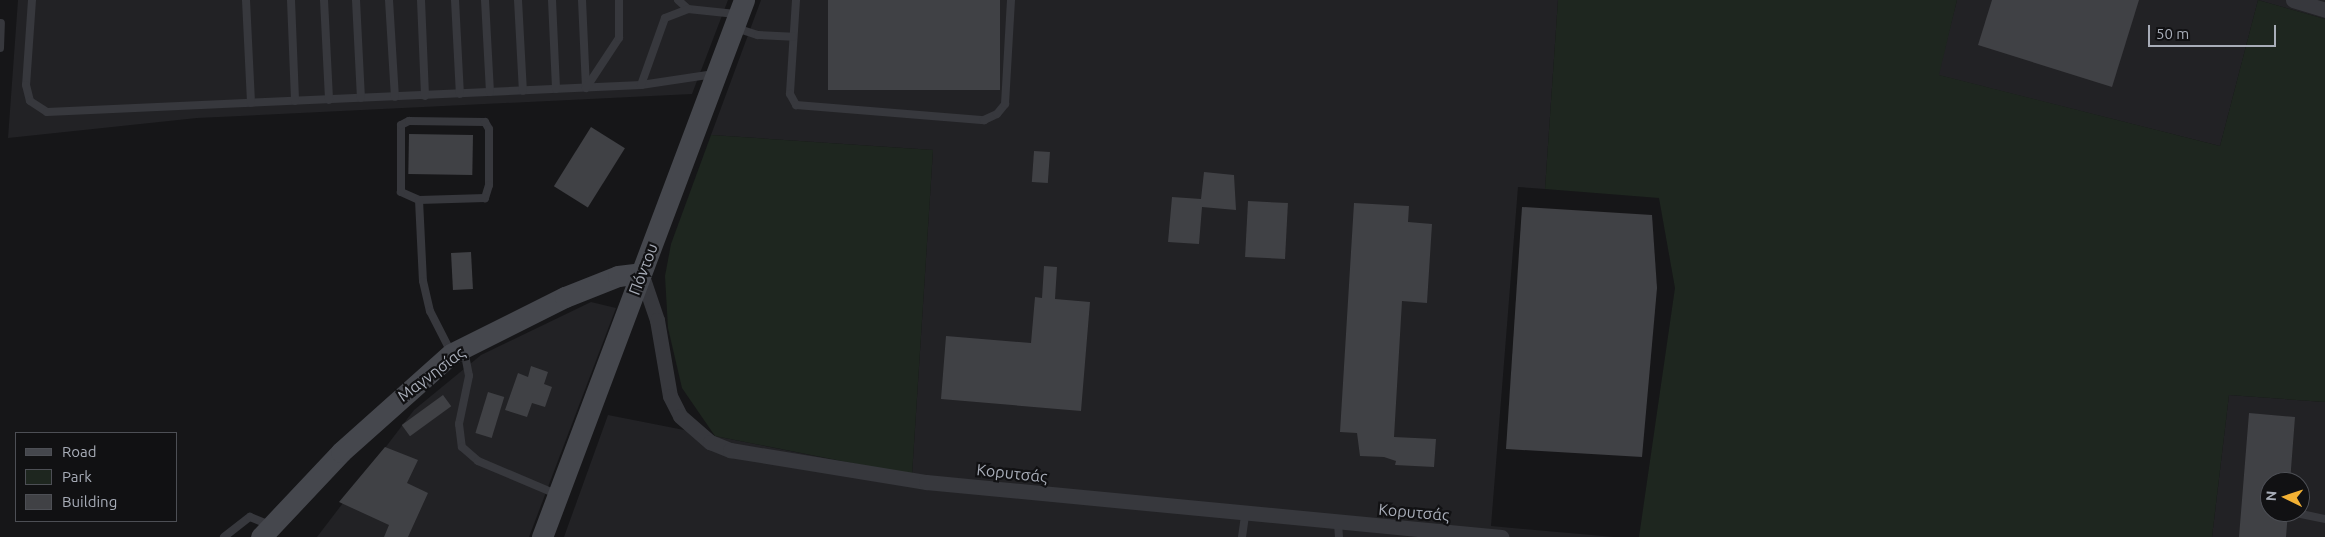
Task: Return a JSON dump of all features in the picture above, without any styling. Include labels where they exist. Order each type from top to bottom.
[{"type":"street","points":[[2293,0],[2325,10]]},
{"type":"street","name":"Πόντου","points":[[542,537],[739,14]]},
{"type":"street","name":"Μαγνησίας","points":[[266,531],[341,452],[457,351],[588,287],[641,273]]},
{"type":"street","name":"Κορυτσάς","points":[[641,273],[657,320],[670,396],[680,416],[698,434],[730,450],[926,482],[1245,515],[1339,530],[1501,537]]},
{"type":"lane","points":[[32,0],[26,85],[30,101],[47,112],[641,85],[716,73]]},
{"type":"lane","points":[[246,0],[250,103]]},
{"type":"lane","points":[[290,0],[295,101]]},
{"type":"lane","points":[[324,0],[328,100]]},
{"type":"lane","points":[[356,0],[361,98]]},
{"type":"lane","points":[[389,0],[395,97]]},
{"type":"lane","points":[[421,0],[425,96]]},
{"type":"lane","points":[[455,0],[460,94]]},
{"type":"lane","points":[[485,0],[490,92]]},
{"type":"lane","points":[[518,0],[523,91]]},
{"type":"lane","points":[[552,0],[556,89]]},
{"type":"lane","points":[[582,0],[586,88]]},
{"type":"lane","points":[[586,88],[619,38],[619,0]]},
{"type":"lane","points":[[678,0],[688,9]]},
{"type":"lane","points":[[796,0],[790,94],[796,104],[984,120],[997,114],[1005,104],[1011,0]]},
{"type":"lane","points":[[641,85],[665,18],[688,9],[739,14],[758,35],[793,36]]},
{"type":"lane","points":[[0,48],[1,23]]},
{"type":"lane","points":[[409,120],[485,122],[489,129],[489,185],[485,198],[419,200],[401,192],[401,125],[409,120]]},
{"type":"lane","points":[[419,200],[423,281],[430,311],[457,351],[469,376],[459,424],[462,447],[478,461],[558,495]]},
{"type":"lane","points":[[1242,537],[1245,515]]},
{"type":"lane","points":[[2310,516],[2325,520]]},
{"type":"lane","points":[[224,537],[250,517],[266,531]]},
{"type":"shaded area","points":[[18,0],[728,0],[692,94],[197,118],[8,138]]},
{"type":"shaded area","points":[[761,0],[1558,0],[1545,189],[1518,187],[1491,526],[1614,537],[564,537],[608,415],[912,475],[933,150],[711,135]]},
{"type":"shaded area","points":[[1957,0],[2258,0],[2220,146],[1938,75]]},
{"type":"shaded area","points":[[2258,0],[2325,0],[2325,19]]},
{"type":"shaded area","points":[[591,302],[616,308],[529,537],[317,537],[414,410],[481,355]]},
{"type":"shaded area","points":[[2229,395],[2325,402],[2325,537],[2212,537]]},
{"type":"green space","points":[[1558,0],[1957,0],[1939,75],[2220,146],[2258,0],[2325,19],[2325,402],[2229,395],[2212,537],[1639,537],[1675,288],[1659,198],[1545,189]]},
{"type":"green space","points":[[711,135],[933,150],[912,475],[715,436],[682,388],[668,328],[665,276],[671,244]]},
{"type":"building","points":[[828,0],[1000,0],[1000,90],[828,90]]},
{"type":"building","points":[[1992,0],[2139,0],[2112,87],[1978,45]]},
{"type":"building","points":[[591,127],[625,148],[588,208],[554,186]]},
{"type":"building","points":[[409,134],[473,135],[472,175],[408,174]]},
{"type":"building","points":[[1034,151],[1050,152],[1048,183],[1032,182]]},
{"type":"building","points":[[1204,172],[1234,175],[1236,210],[1202,207],[1199,244],[1168,242],[1172,197],[1201,199]]},
{"type":"building","points":[[1248,201],[1288,203],[1285,259],[1245,257]]},
{"type":"building","points":[[1354,203],[1409,206],[1408,222],[1432,224],[1427,303],[1402,301],[1394,437],[1436,439],[1434,467],[1395,465],[1396,461],[1384,457],[1360,456],[1357,433],[1340,432]]},
{"type":"building","points":[[1522,207],[1652,215],[1657,288],[1642,457],[1506,449]]},
{"type":"building","points":[[471,252],[473,289],[453,290],[451,253]]},
{"type":"building","points":[[1044,266],[1057,267],[1055,299],[1090,302],[1081,411],[941,399],[946,336],[1031,343],[1035,297],[1042,298]]},
{"type":"building","points":[[531,366],[548,372],[544,384],[552,387],[545,407],[532,403],[527,417],[505,410],[518,373],[528,377]]},
{"type":"building","points":[[488,392],[504,397],[492,438],[475,433]]},
{"type":"building","points":[[443,395],[451,406],[410,436],[402,425]]},
{"type":"building","points":[[2249,413],[2295,417],[2291,472],[2260,472],[2260,522],[2287,522],[2286,537],[2239,537]]},
{"type":"building","points":[[385,447],[418,460],[407,483],[428,493],[408,537],[384,537],[389,525],[339,502]]}]
